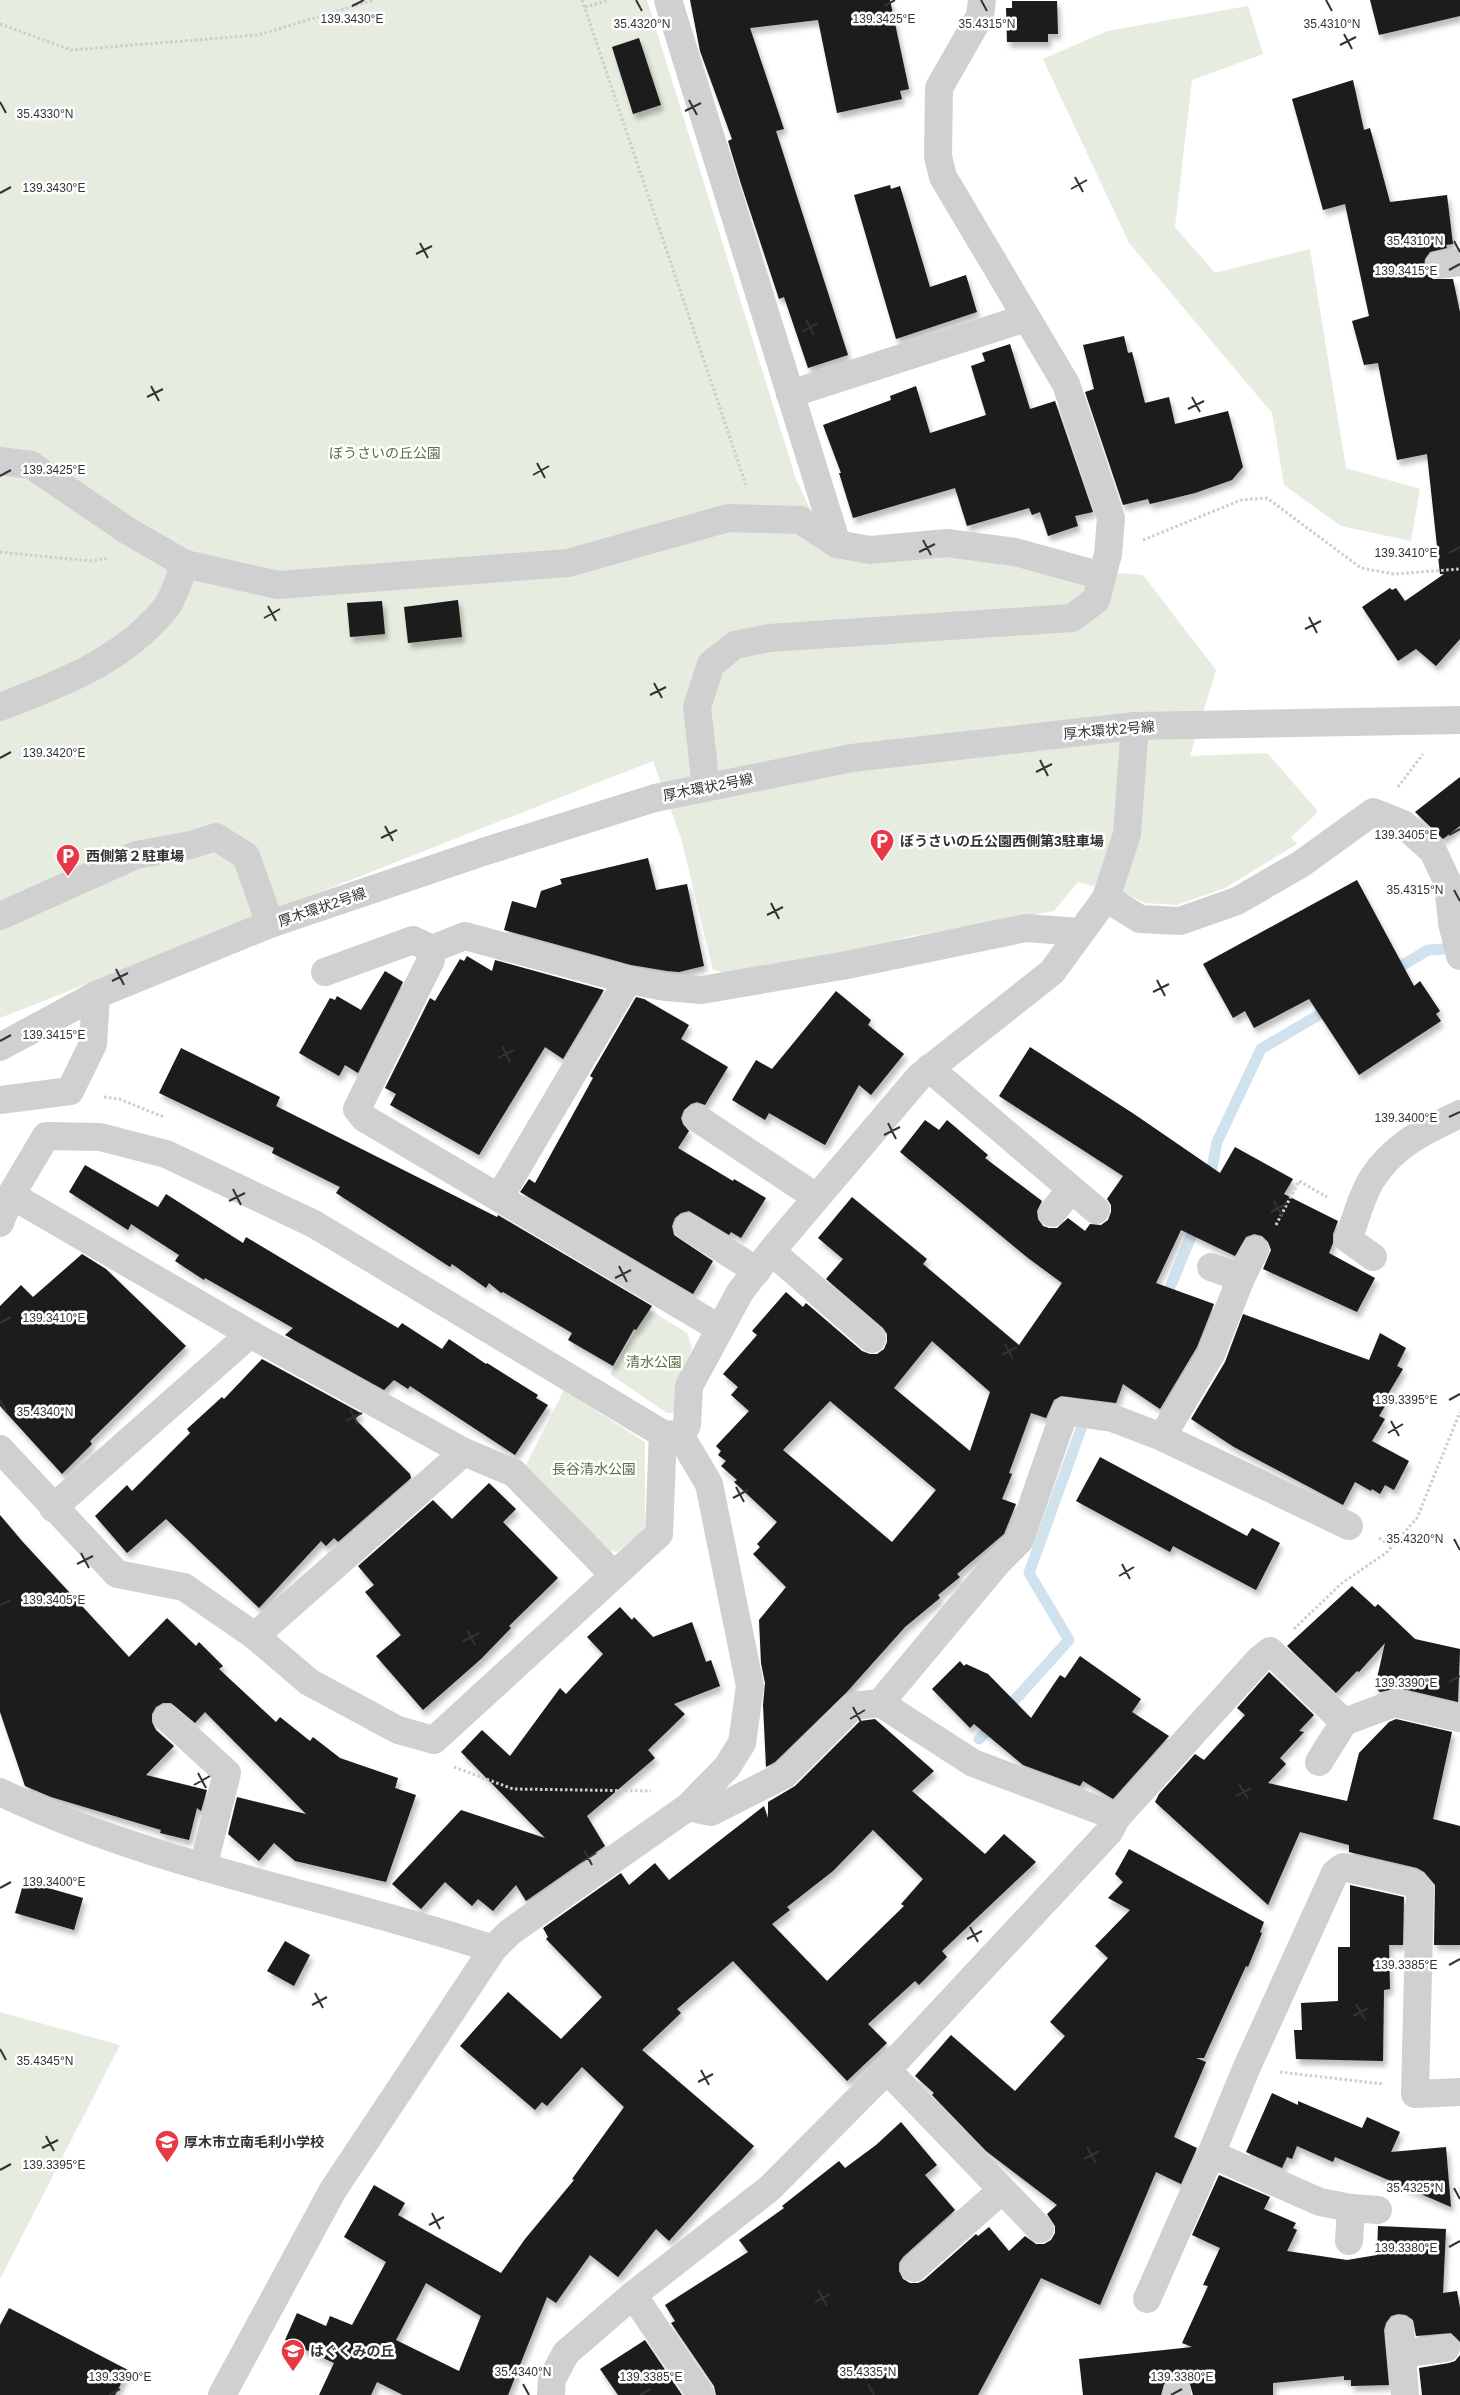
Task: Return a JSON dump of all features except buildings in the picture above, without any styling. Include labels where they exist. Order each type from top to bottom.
[{"type":"street","points":[[668,0],[837,544]]},
{"type":"street","points":[[706,787],[697,707],[711,664],[735,645],[768,638],[1072,618],[1096,600],[1105,565],[1112,518],[1069,393],[943,177],[938,156],[940,88],[980,16],[982,0]]},
{"type":"street","points":[[790,394],[1026,318]]},
{"type":"street","points":[[0,461],[31,466],[158,550],[185,564],[278,585],[568,563],[728,518],[800,520],[837,544],[870,550],[947,543],[1105,565]]},
{"type":"street","points":[[0,707],[61,684],[120,652],[165,609],[185,564]]},
{"type":"street","name":"厚木環状2号線","points":[[0,1047],[96,995],[270,924],[486,851],[655,798],[852,758],[1135,726],[1453,721]]},
{"type":"street","points":[[672,1434],[687,1426],[689,1386],[740,1292],[816,1197],[919,1077],[1052,972],[1106,898],[1127,834],[1135,726]]},
{"type":"street","points":[[1106,898],[1140,919],[1180,921],[1237,901],[1301,864],[1373,812],[1403,824],[1433,851],[1448,883],[1452,923],[1460,956]]},
{"type":"street","points":[[0,916],[136,855],[191,845],[216,837],[246,856],[270,924]]},
{"type":"street","points":[[325,972],[413,940],[432,949],[466,936],[628,980],[664,987],[702,990],[847,965],[1026,928],[1080,932]]},
{"type":"street","points":[[432,949],[432,960],[357,1109],[364,1118],[719,1328]]},
{"type":"street","points":[[499,1198],[628,980]]},
{"type":"street","points":[[0,1100],[70,1091],[93,1044],[96,995]]},
{"type":"street","points":[[929,1068],[1096,1210]]},
{"type":"street","points":[[1372,1257],[1348,1240],[1372,1179],[1401,1145],[1414,1136],[1460,1114]]},
{"type":"street","points":[[697,1118],[816,1197]]},
{"type":"street","points":[[0,1223],[11,1195],[46,1136],[100,1137],[166,1154],[314,1224],[672,1434],[709,1484],[750,1686],[742,1744],[726,1767],[694,1802],[510,1932],[493,1949],[333,2190],[222,2395]]},
{"type":"street","points":[[1052,1213],[1071,1189]]},
{"type":"street","points":[[11,1195],[250,1334],[464,1452],[514,1473],[614,1575]]},
{"type":"street","points":[[688,1227],[764,1262],[872,1339]]},
{"type":"street","points":[[1162,1436],[1211,1354],[1241,1278],[1256,1250]]},
{"type":"street","points":[[1211,1267],[1241,1278]]},
{"type":"street","points":[[53,1508],[250,1334]]},
{"type":"street","points":[[880,1703],[998,1562],[1020,1540],[1064,1411],[1112,1418],[1162,1436],[1349,1526]]},
{"type":"street","points":[[0,1449],[53,1508],[117,1574],[184,1587],[255,1636],[309,1682],[398,1730],[434,1740],[659,1534],[672,1434]]},
{"type":"street","points":[[255,1636],[464,1452]]},
{"type":"street","points":[[551,2395],[552,2379],[566,2353],[633,2295],[770,2188],[887,2070],[1109,1832],[1117,1817],[1260,1659],[1270,1651],[1344,1722]]},
{"type":"street","points":[[694,1802],[710,1812],[784,1775],[853,1706],[880,1703],[973,1763],[1117,1817]]},
{"type":"street","points":[[1319,1762],[1344,1722],[1395,1703],[1460,1718]]},
{"type":"street","points":[[167,1718],[227,1773],[204,1867]]},
{"type":"street","points":[[0,1792],[37,1810],[204,1867],[425,1926],[493,1949]]},
{"type":"street","points":[[1147,2299],[1172,2273],[1211,2154],[1246,2068],[1336,1873],[1343,1867],[1412,1882],[1420,1890],[1415,2094],[1460,2092]]},
{"type":"street","points":[[887,2070],[1040,2229]]},
{"type":"street","points":[[1211,2154],[1320,2202],[1351,2208],[1378,2210]]},
{"type":"street","points":[[914,2268],[1002,2190]]},
{"type":"street","points":[[1349,2242],[1351,2208]]},
{"type":"street","points":[[633,2295],[700,2395]]},
{"type":"street","points":[[1405,2395],[1401,2341],[1446,2348]]},
{"type":"path","points":[[0,24],[72,50],[258,35],[374,0]]},
{"type":"path","points":[[582,0],[757,519]]},
{"type":"path","points":[[584,7],[610,0]]},
{"type":"path","points":[[1105,565],[1241,500],[1267,498],[1361,568],[1394,574],[1460,569]]},
{"type":"path","points":[[0,552],[91,560],[158,550]]},
{"type":"path","points":[[1373,812],[1400,785],[1453,721]]},
{"type":"path","points":[[1256,1250],[1265,1246],[1299,1181],[1358,1215]]},
{"type":"path","points":[[434,1740],[446,1764],[513,1789],[672,1791],[694,1802]]},
{"type":"path","points":[[1246,2068],[1416,2088]]},
{"type":"green space","name":"ぼうさいの丘公園","points":[[0,0],[647,0],[796,479],[826,543],[944,551],[1058,568],[1143,575],[1216,670],[1190,756],[1267,753],[1317,810],[1316,814],[1291,837],[1297,844],[1225,888],[1177,905],[1145,903],[1128,895],[1078,882],[1054,911],[907,937],[849,954],[729,974],[713,970],[681,838],[653,761],[0,1018]]},
{"type":"green space","points":[[1248,6],[1263,54],[1192,80],[1175,227],[1215,273],[1310,249],[1346,468],[1420,489],[1411,541],[1341,526],[1284,485],[1272,413],[1129,243],[1043,59],[1107,31]]},
{"type":"green space","name":"清水公園","points":[[648,1309],[687,1333],[692,1347],[679,1387],[677,1413],[667,1413],[610,1374]]},
{"type":"green space","name":"長谷清水公園","points":[[564,1390],[645,1442],[645,1528],[617,1552],[600,1549],[524,1469]]},
{"type":"green space","points":[[0,2012],[120,2045],[0,2279]]},
{"type":"waterway","points":[[1391,972],[1428,950],[1443,949]]},
{"type":"waterway","points":[[1209,1183],[1217,1142],[1261,1049],[1332,1007]]},
{"type":"waterway","points":[[1164,1302],[1197,1222]]},
{"type":"waterway","points":[[1005,1711],[1069,1640],[1029,1573],[1086,1415]]},
{"type":"waterway","points":[[979,1739],[994,1723]]},
{"type":"place","name":"ぼうさいの丘公園西側第3駐車場","points":[[882,862]]},
{"type":"place","name":"西側第２駐車場","points":[[68,877]]},
{"type":"place","name":"厚木市立南毛利小学校","points":[[167,2163]]},
{"type":"place","name":"はぐくみの丘","points":[[293,2372]]}]
